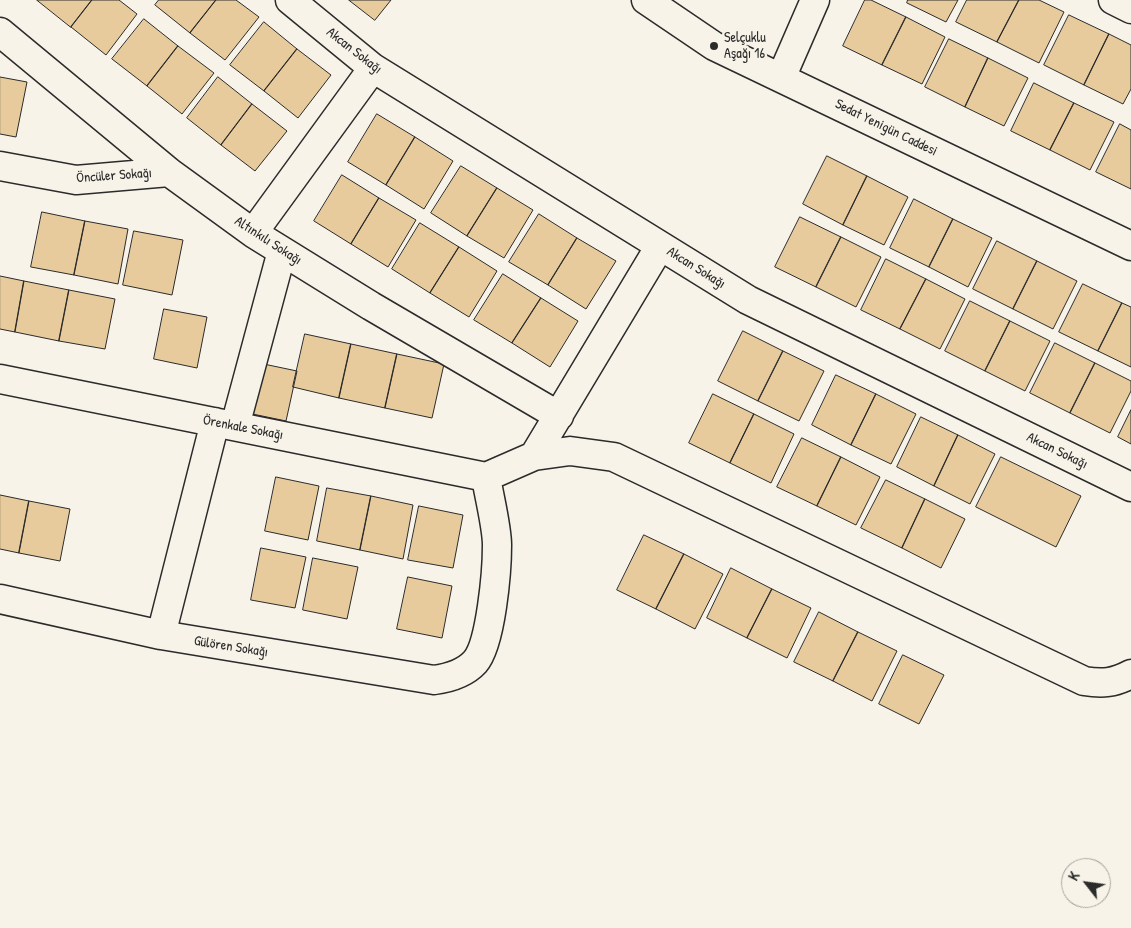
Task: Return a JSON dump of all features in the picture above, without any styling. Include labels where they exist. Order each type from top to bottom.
[{"type":"street","name":"Akcan Sokağı","points":[[290,0],[373,68],[748,300],[1131,487]]},
{"type":"street","name":"Sedat Yenigün Caddesi","points":[[646,0],[714,46],[1131,246]]},
{"type":"street","points":[[781,78],[815,0]]},
{"type":"street","points":[[1113,0],[1131,9]]},
{"type":"street","name":"Altınkılı Sokağı","points":[[0,32],[169,172],[253,234],[371,306],[559,416]]},
{"type":"street","points":[[253,234],[373,68]]},
{"type":"street","name":"Öncüler Sokağı","points":[[0,166],[76,180],[169,172]]},
{"type":"street","points":[[534,456],[660,246]]},
{"type":"street","points":[[161,635],[225,424],[282,251]]},
{"type":"street","name":"Örenkale Sokağı","points":[[0,379],[486,477]]},
{"type":"street","points":[[486,477],[534,456],[570,451],[614,457],[1084,681],[1102,684],[1119,680],[1131,674]]},
{"type":"street","name":"Gülören Sokağı","points":[[0,599],[161,635],[434,680],[449,678],[463,672],[476,661],[483,648],[491,612],[497,544],[486,477]]},
{"type":"building","points":[[37,0],[92,0],[71,27]]},
{"type":"building","points":[[92,0],[119,0],[137,14],[106,55],[71,27]]},
{"type":"building","points":[[159,0],[216,0],[190,33],[155,5]]},
{"type":"building","points":[[216,0],[236,0],[259,17],[225,60],[190,33]]},
{"type":"building","points":[[349,0],[391,0],[375,20]]},
{"type":"building","points":[[865,0],[871,0],[906,17],[882,65],[843,46]]},
{"type":"building","points":[[908,0],[958,0],[946,22],[907,3]]},
{"type":"building","points":[[967,0],[1019,0],[997,42],[956,22]]},
{"type":"building","points":[[1019,0],[1039,0],[1064,12],[1039,63],[997,42]]},
{"type":"building","points":[[1069,15],[1109,34],[1084,85],[1044,65]]},
{"type":"building","points":[[906,17],[945,37],[922,84],[882,65]]},
{"type":"building","points":[[144,19],[178,46],[147,86],[112,59]]},
{"type":"building","points":[[264,22],[297,49],[264,91],[230,65]]},
{"type":"building","points":[[1109,34],[1131,45],[1131,89],[1123,104],[1084,85]]},
{"type":"building","points":[[949,39],[988,58],[965,107],[925,87]]},
{"type":"building","points":[[178,46],[214,73],[182,114],[147,86]]},
{"type":"building","points":[[297,49],[331,75],[298,118],[264,91]]},
{"type":"building","points":[[988,58],[1028,78],[1004,126],[965,107]]},
{"type":"building","points":[[0,77],[27,82],[16,137],[0,134]]},
{"type":"building","points":[[218,77],[252,104],[221,145],[187,118]]},
{"type":"building","points":[[1034,83],[1074,103],[1050,150],[1011,131]]},
{"type":"building","points":[[1074,103],[1114,122],[1090,170],[1050,150]]},
{"type":"building","points":[[252,104],[287,131],[255,171],[221,145]]},
{"type":"building","points":[[377,114],[415,137],[386,185],[348,162]]},
{"type":"building","points":[[1120,124],[1131,130],[1131,189],[1096,172]]},
{"type":"building","points":[[415,137],[453,161],[424,209],[386,185]]},
{"type":"building","points":[[827,156],[867,176],[843,225],[803,204]]},
{"type":"building","points":[[461,166],[497,188],[467,236],[431,213]]},
{"type":"building","points":[[342,175],[379,198],[351,244],[314,221]]},
{"type":"building","points":[[867,176],[908,197],[884,245],[843,225]]},
{"type":"building","points":[[497,188],[533,210],[504,258],[467,236]]},
{"type":"building","points":[[379,198],[416,220],[388,267],[351,244]]},
{"type":"building","points":[[914,199],[953,219],[929,267],[890,248]]},
{"type":"building","points":[[42,212],[85,221],[74,275],[31,267]]},
{"type":"building","points":[[539,214],[577,238],[548,285],[509,262]]},
{"type":"building","points":[[800,217],[841,237],[816,287],[775,267]]},
{"type":"building","points":[[953,219],[992,238],[968,287],[929,267]]},
{"type":"building","points":[[85,221],[128,229],[118,284],[74,275]]},
{"type":"building","points":[[420,223],[459,247],[430,293],[392,269]]},
{"type":"building","points":[[134,231],[183,240],[172,295],[123,285]]},
{"type":"building","points":[[841,237],[881,257],[856,307],[816,287]]},
{"type":"building","points":[[577,238],[616,261],[586,309],[548,285]]},
{"type":"building","points":[[997,241],[1037,261],[1013,309],[973,289]]},
{"type":"building","points":[[459,247],[497,271],[469,317],[430,293]]},
{"type":"building","points":[[886,259],[926,279],[900,329],[861,310]]},
{"type":"building","points":[[1037,261],[1077,281],[1053,329],[1013,309]]},
{"type":"building","points":[[503,274],[541,298],[512,343],[474,320]]},
{"type":"building","points":[[0,276],[24,281],[15,332],[0,329]]},
{"type":"building","points":[[926,279],[965,299],[940,349],[900,329]]},
{"type":"building","points":[[24,281],[69,290],[59,341],[15,332]]},
{"type":"building","points":[[1083,284],[1122,303],[1098,351],[1059,332]]},
{"type":"building","points":[[69,290],[115,299],[105,349],[59,341]]},
{"type":"building","points":[[541,298],[578,321],[550,367],[512,343]]},
{"type":"building","points":[[970,301],[1010,321],[985,371],[945,351]]},
{"type":"building","points":[[1122,303],[1131,307],[1131,367],[1098,351]]},
{"type":"building","points":[[164,309],[207,317],[197,368],[154,359]]},
{"type":"building","points":[[1010,321],[1050,341],[1025,391],[985,371]]},
{"type":"building","points":[[743,331],[783,351],[758,401],[718,381]]},
{"type":"building","points":[[305,334],[351,344],[339,398],[293,387]]},
{"type":"building","points":[[1055,343],[1095,363],[1070,413],[1030,393]]},
{"type":"building","points":[[351,344],[397,354],[385,408],[339,398]]},
{"type":"building","points":[[783,351],[824,371],[799,421],[758,401]]},
{"type":"building","points":[[397,354],[444,364],[432,418],[385,408]]},
{"type":"building","points":[[254,362],[297,371],[286,421],[243,412]]},
{"type":"building","points":[[1095,363],[1131,381],[1131,391],[1110,433],[1070,413]]},
{"type":"building","points":[[836,375],[876,394],[851,445],[812,425]]},
{"type":"building","points":[[713,394],[754,414],[730,463],[689,443]]},
{"type":"building","points":[[876,394],[916,414],[891,464],[851,445]]},
{"type":"building","points":[[1131,410],[1131,444],[1118,437]]},
{"type":"building","points":[[754,414],[794,434],[771,483],[730,463]]},
{"type":"building","points":[[921,417],[958,435],[934,486],[897,467]]},
{"type":"building","points":[[958,435],[995,454],[970,504],[934,486]]},
{"type":"building","points":[[802,438],[841,457],[817,506],[777,487]]},
{"type":"building","points":[[841,457],[880,477],[856,525],[817,506]]},
{"type":"building","points":[[1001,457],[1081,496],[1056,547],[976,507]]},
{"type":"building","points":[[276,477],[319,486],[308,540],[265,531]]},
{"type":"building","points":[[886,480],[925,499],[902,548],[861,528]]},
{"type":"building","points":[[327,488],[371,496],[360,550],[317,541]]},
{"type":"building","points":[[0,495],[29,501],[19,553],[0,549]]},
{"type":"building","points":[[371,496],[413,505],[403,559],[360,550]]},
{"type":"building","points":[[925,499],[965,519],[941,568],[902,548]]},
{"type":"building","points":[[29,501],[70,509],[60,561],[19,553]]},
{"type":"building","points":[[419,506],[463,515],[453,568],[408,560]]},
{"type":"building","points":[[644,535],[684,554],[656,609],[617,590]]},
{"type":"building","points":[[261,548],[306,557],[295,608],[251,600]]},
{"type":"building","points":[[684,554],[723,574],[695,629],[656,609]]},
{"type":"building","points":[[313,558],[358,567],[347,619],[303,610]]},
{"type":"building","points":[[731,568],[772,589],[747,638],[707,618]]},
{"type":"building","points":[[408,577],[452,586],[442,638],[397,629]]},
{"type":"building","points":[[772,589],[811,608],[787,658],[747,638]]},
{"type":"building","points":[[819,612],[858,632],[833,681],[794,662]]},
{"type":"building","points":[[858,632],[897,651],[872,701],[833,681]]},
{"type":"building","points":[[903,655],[944,675],[919,724],[879,704]]},
{"type":"place","name":"Selçuklu Aşağı 16","points":[[714,46]]}]
